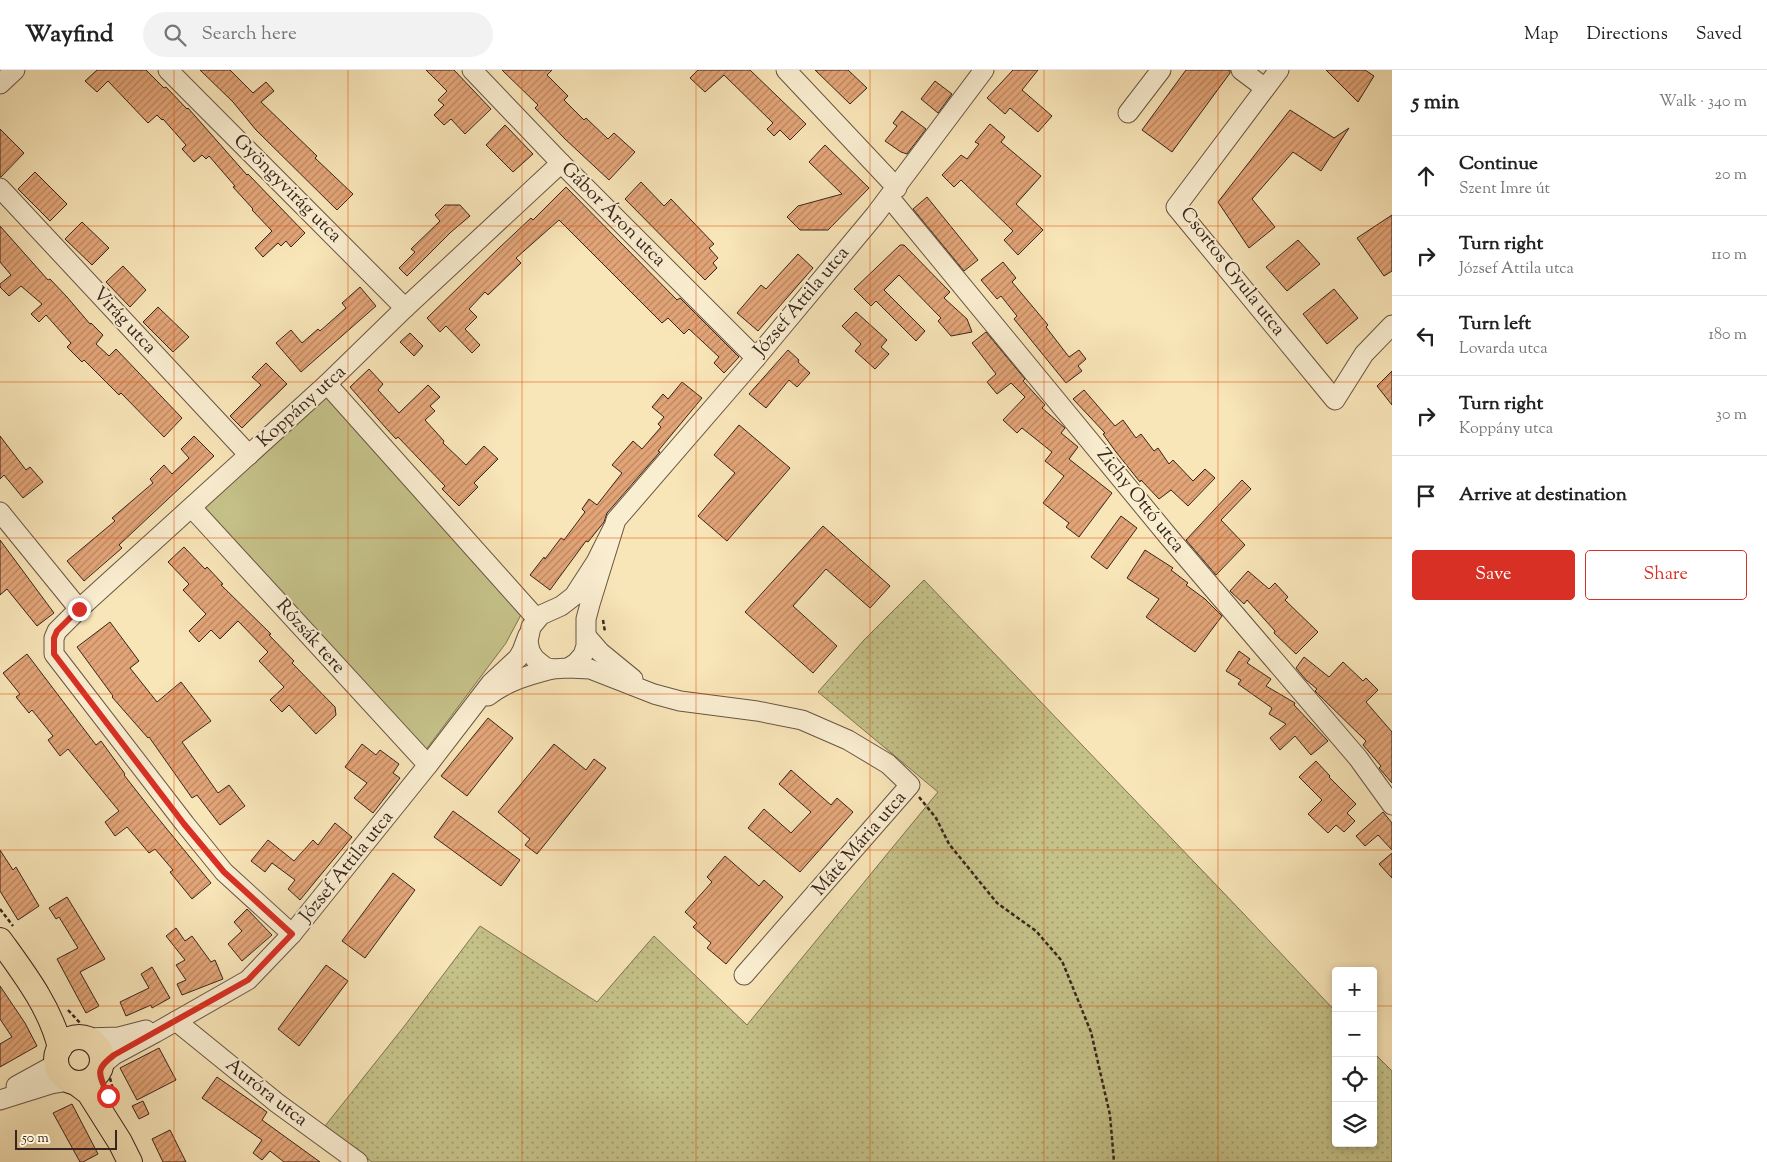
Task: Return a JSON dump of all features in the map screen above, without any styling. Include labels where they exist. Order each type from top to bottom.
[{"type":"main road","points":[[0,940],[27,978],[47,997],[71,1059],[125,1152]]},
{"type":"main road","points":[[71,1059],[91,1041],[100,1051],[101,1068],[125,1152]]},
{"type":"main road","points":[[71,1059],[90,1080],[101,1068]]},
{"type":"street","points":[[0,84],[15,70]]},
{"type":"street","name":"Gyöngyvirág utca","points":[[168,70],[405,308]]},
{"type":"street","name":"Gábor Áron utca","points":[[472,70],[756,358]]},
{"type":"street","name":"Zichy Ottó utca","points":[[786,70],[893,192],[1168,536],[1358,758],[1392,805]]},
{"type":"street","name":"József Attila utca","points":[[560,668],[576,662],[586,646],[590,604],[616,520],[756,358],[893,192],[984,70]]},
{"type":"street","points":[[1128,113],[1161,70]]},
{"type":"street","points":[[1241,70],[1265,88]]},
{"type":"street","name":"Csortos Gyula utca","points":[[1279,70],[1176,208],[1335,400],[1364,354],[1392,325]]},
{"type":"street","name":"Koppány utca","points":[[292,934],[224,872],[184,824],[54,654],[54,638],[57,631],[79,609],[327,384],[561,162]]},
{"type":"street","name":"Virág utca","points":[[0,188],[249,455]]},
{"type":"street","points":[[327,384],[538,621]]},
{"type":"street","name":"Rózsák tere","points":[[192,508],[428,766]]},
{"type":"street","points":[[0,512],[79,609]]},
{"type":"street","name":"József Attila utca","points":[[538,621],[568,601],[582,586],[613,528]]},
{"type":"street","points":[[474,708],[491,683],[518,658],[538,621],[557,610],[572,615],[578,620],[586,634]]},
{"type":"street","points":[[538,621],[530,651],[534,659],[545,667],[560,668]]},
{"type":"street","name":"Máté Mária utca","points":[[586,634],[609,660],[654,694]]},
{"type":"street","points":[[474,708],[495,691],[512,681],[531,674],[560,668]]},
{"type":"street","name":"Máté Mária utca","points":[[560,668],[590,669],[654,694],[707,705],[757,711],[802,720],[848,740],[888,764],[910,785],[744,975]]},
{"type":"street","name":"József Attila utca","points":[[101,1068],[114,1055],[248,980],[292,934],[474,708]]},
{"type":"street","name":"József Attila utca","points":[[0,1100],[51,1084],[71,1059],[119,1037],[176,1021]]},
{"type":"street","name":"Auróra utca","points":[[176,1021],[277,1103],[358,1162]]},
{"type":"street","points":[[0,1094],[71,1059]]},
{"type":"path","points":[[910,785],[936,818],[949,844],[997,903],[1036,931],[1062,961],[1091,1032],[1110,1115],[1114,1162]]},
{"type":"shaded area","points":[[327,392],[523,611],[506,643],[425,751],[200,508]]},
{"type":"shaded area","points":[[924,580],[1332,1008],[1332,1147],[1377,1147],[1377,1056],[1392,1071],[1392,1162],[372,1162],[325,1126],[406,1024],[480,926],[597,1002],[654,936],[747,1025],[938,792],[818,692],[864,640]]},
{"type":"building","points":[[97,70],[146,70],[188,108],[247,175],[305,233],[291,247],[286,241],[281,246],[278,243],[263,257],[255,248],[272,231],[252,210],[233,187],[235,186],[209,156],[206,159],[202,155],[194,162],[182,149],[186,145],[163,119],[157,115],[148,123],[108,81],[97,92],[85,81]]},
{"type":"building","points":[[200,70],[230,70],[253,93],[266,82],[274,91],[261,102],[353,194],[337,210],[256,130],[233,102]]},
{"type":"building","points":[[426,70],[454,70],[491,109],[465,134],[451,119],[444,125],[434,115],[444,105],[438,100],[447,91]]},
{"type":"building","points":[[502,70],[552,70],[547,75],[568,96],[564,100],[584,120],[586,118],[608,139],[614,133],[635,152],[609,180],[565,139],[535,108],[538,105]]},
{"type":"building","points":[[698,70],[750,70],[806,124],[790,140],[780,130],[774,136],[767,129],[773,123],[724,75],[705,92],[690,78]]},
{"type":"building","points":[[815,70],[848,70],[867,88],[850,104]]},
{"type":"building","points":[[1013,70],[1038,70],[1022,90],[1052,116],[1038,132],[1010,108],[1005,114],[987,98]]},
{"type":"building","points":[[1186,70],[1230,70],[1230,73],[1172,152],[1142,130]]},
{"type":"building","points":[[1326,70],[1365,70],[1374,76],[1358,102]]},
{"type":"building","points":[[935,81],[952,94],[938,113],[921,99]]},
{"type":"building","points":[[1290,110],[1334,138],[1349,128],[1321,171],[1293,152],[1252,199],[1275,227],[1249,248],[1218,202]]},
{"type":"building","points":[[902,111],[926,129],[907,154],[885,141],[897,126],[893,123]]},
{"type":"building","points":[[990,124],[1005,137],[1001,142],[1041,176],[1016,204],[1043,230],[1018,255],[1004,240],[1013,231],[961,180],[954,187],[942,175],[961,155],[967,159],[979,144],[975,142]]},
{"type":"building","points":[[505,125],[533,154],[513,172],[486,145]]},
{"type":"building","points":[[0,129],[24,153],[1,177],[0,177]]},
{"type":"building","points":[[825,145],[869,188],[828,230],[800,230],[787,217],[798,206],[842,194],[809,162]]},
{"type":"building","points":[[35,172],[67,204],[50,221],[18,189]]},
{"type":"building","points":[[641,182],[664,206],[671,199],[714,244],[709,248],[718,258],[713,263],[717,268],[705,280],[625,199]]},
{"type":"building","points":[[566,187],[677,300],[680,298],[739,357],[724,373],[714,363],[719,357],[689,329],[684,334],[668,318],[662,323],[559,220],[516,258],[521,263],[488,295],[485,292],[469,309],[477,317],[465,329],[480,345],[472,353],[446,326],[440,332],[427,318],[499,248],[531,218],[533,220]]},
{"type":"building","points":[[927,197],[978,260],[964,271],[913,209]]},
{"type":"building","points":[[445,205],[460,205],[470,216],[451,232],[407,276],[399,268],[415,252],[411,249],[440,221],[435,215]]},
{"type":"building","points":[[1392,215],[1392,271],[1384,276],[1357,238]]},
{"type":"building","points":[[82,222],[109,248],[92,265],[65,239]]},
{"type":"building","points":[[0,226],[48,280],[50,279],[90,324],[103,335],[96,344],[109,356],[116,349],[182,418],[164,437],[121,393],[119,395],[84,360],[82,362],[67,347],[71,343],[46,315],[39,322],[31,314],[42,304],[21,286],[9,296],[0,287],[0,284],[11,275],[0,262]]},
{"type":"building","points":[[1298,240],[1320,264],[1287,291],[1266,267]]},
{"type":"building","points":[[900,245],[904,245],[950,292],[944,298],[967,319],[972,332],[951,336],[938,321],[941,318],[899,275],[884,290],[925,331],[916,341],[876,301],[871,306],[854,289]]},
{"type":"building","points":[[798,254],[813,268],[758,331],[737,313],[761,285],[766,289]]},
{"type":"building","points":[[1003,262],[1016,278],[1012,282],[1048,325],[1046,327],[1069,357],[1079,350],[1086,359],[1078,366],[1082,371],[1066,383],[1014,319],[1017,316],[1001,296],[997,299],[981,280]]},
{"type":"building","points":[[123,266],[146,290],[130,307],[106,282]]},
{"type":"building","points":[[360,287],[376,306],[301,372],[276,343],[291,330],[302,343],[318,329],[320,331],[346,308],[342,303]]},
{"type":"building","points":[[1334,289],[1358,318],[1327,344],[1303,314]]},
{"type":"building","points":[[158,307],[189,337],[173,352],[143,322]]},
{"type":"building","points":[[856,312],[887,340],[881,347],[889,354],[875,369],[855,351],[861,344],[842,326]]},
{"type":"building","points":[[986,332],[1025,379],[1023,381],[1045,405],[1042,408],[1065,428],[1061,433],[1078,447],[1069,459],[1112,493],[1079,537],[1066,527],[1069,523],[1043,503],[1064,476],[1045,461],[1052,452],[1022,428],[1017,433],[1003,420],[1025,397],[1011,383],[997,394],[987,382],[996,374],[972,343]]},
{"type":"building","points":[[410,333],[423,346],[414,356],[400,342]]},
{"type":"building","points":[[788,350],[810,373],[797,387],[789,380],[766,408],[749,394]]},
{"type":"building","points":[[266,363],[287,384],[242,428],[230,416],[261,385],[252,377]]},
{"type":"building","points":[[369,369],[383,384],[378,390],[399,413],[428,385],[440,397],[430,406],[435,411],[425,420],[444,441],[443,443],[466,465],[484,446],[498,459],[474,483],[478,487],[459,506],[442,489],[445,486],[398,437],[396,439],[350,387]]},
{"type":"building","points":[[1392,371],[1392,405],[1377,386]]},
{"type":"building","points":[[682,382],[702,398],[658,451],[660,452],[607,513],[604,522],[588,542],[586,541],[550,590],[530,575],[561,538],[564,540],[585,512],[582,509],[589,499],[597,505],[622,473],[612,465],[633,441],[642,449],[661,427],[658,424],[664,417],[652,407],[663,394],[668,399]]},
{"type":"building","points":[[1084,390],[1115,426],[1123,420],[1136,438],[1141,434],[1154,451],[1158,448],[1169,464],[1173,460],[1193,481],[1205,469],[1215,478],[1188,506],[1171,490],[1159,499],[1141,480],[1140,482],[1103,434],[1105,433],[1073,399]]},
{"type":"building","points":[[739,425],[790,468],[727,541],[698,516],[735,473],[714,455]]},
{"type":"building","points":[[0,436],[26,470],[30,467],[43,482],[23,498],[4,475],[0,479]]},
{"type":"building","points":[[194,436],[214,456],[119,545],[122,548],[84,581],[67,561],[115,521],[112,518],[153,483],[150,479],[164,465],[172,474],[189,458],[181,449]]},
{"type":"building","points":[[1242,480],[1251,489],[1221,520],[1245,545],[1216,575],[1186,540]]},
{"type":"building","points":[[1121,516],[1137,528],[1107,569],[1091,557]]},
{"type":"building","points":[[823,526],[890,586],[870,608],[826,569],[793,606],[837,646],[813,673],[745,612]]},
{"type":"building","points":[[0,540],[54,613],[37,626],[7,589],[0,595]]},
{"type":"building","points":[[184,547],[205,569],[207,567],[223,584],[221,585],[271,634],[269,635],[294,661],[292,663],[335,707],[336,715],[316,734],[289,705],[282,712],[270,700],[284,687],[259,661],[268,652],[238,621],[220,639],[211,630],[199,642],[189,631],[206,614],[183,590],[189,584],[168,562]]},
{"type":"building","points":[[1145,550],[1173,568],[1171,570],[1188,583],[1186,585],[1205,599],[1222,616],[1195,652],[1146,617],[1159,599],[1127,578]]},
{"type":"building","points":[[1248,571],[1269,589],[1275,583],[1288,597],[1285,600],[1318,632],[1296,654],[1274,633],[1275,631],[1247,600],[1244,604],[1230,591]]},
{"type":"building","points":[[110,622],[139,661],[130,668],[157,702],[181,682],[211,721],[182,742],[218,793],[229,785],[245,806],[220,825],[197,795],[192,798],[149,737],[112,697],[77,647]]},
{"type":"building","points":[[1239,651],[1250,659],[1247,663],[1271,679],[1266,686],[1295,703],[1294,705],[1328,741],[1311,755],[1295,736],[1280,750],[1270,738],[1286,724],[1269,714],[1272,708],[1238,684],[1241,680],[1226,671]]},
{"type":"building","points":[[27,654],[96,745],[101,741],[124,775],[211,883],[192,899],[170,872],[173,870],[155,849],[149,853],[127,827],[115,836],[105,822],[119,811],[68,749],[60,756],[48,740],[53,736],[32,710],[29,713],[16,697],[20,694],[3,673]]},
{"type":"building","points":[[1304,657],[1329,677],[1343,662],[1363,681],[1366,678],[1378,690],[1366,702],[1392,732],[1392,783],[1379,768],[1381,766],[1363,745],[1366,741],[1315,691],[1317,689],[1296,668]]},
{"type":"building","points":[[488,718],[513,738],[467,796],[441,776]]},
{"type":"building","points":[[362,744],[376,755],[380,750],[399,764],[393,773],[400,778],[373,813],[354,798],[367,783],[345,767]]},
{"type":"building","points":[[554,744],[586,770],[594,759],[606,768],[537,854],[525,845],[530,839],[498,812]]},
{"type":"building","points":[[1316,761],[1356,804],[1347,813],[1355,821],[1344,832],[1336,825],[1328,833],[1308,814],[1322,800],[1299,777]]},
{"type":"building","points":[[791,770],[831,805],[837,798],[853,812],[800,872],[748,828],[764,809],[791,833],[811,812],[779,784]]},
{"type":"building","points":[[453,811],[520,860],[501,886],[434,837]]},
{"type":"building","points":[[1383,812],[1392,823],[1392,850],[1378,835],[1365,846],[1356,836]]},
{"type":"building","points":[[335,823],[352,837],[300,900],[288,889],[295,880],[272,863],[265,872],[251,861],[268,840],[294,861],[313,840],[318,845]]},
{"type":"building","points":[[0,850],[13,870],[16,867],[39,906],[18,920],[0,891]]},
{"type":"building","points":[[1392,853],[1392,878],[1379,864]]},
{"type":"building","points":[[725,856],[759,886],[764,880],[783,897],[726,964],[707,948],[711,943],[693,927],[697,923],[685,912],[712,882],[707,877]]},
{"type":"building","points":[[393,873],[415,890],[365,958],[342,941]]},
{"type":"building","points":[[67,897],[105,959],[80,972],[99,1006],[86,1013],[57,959],[78,948],[59,917],[56,919],[49,908]]},
{"type":"building","points":[[247,909],[272,935],[242,961],[228,944],[242,931],[234,922]]},
{"type":"building","points":[[176,928],[185,941],[192,936],[211,962],[215,960],[223,979],[182,995],[177,984],[186,980],[176,965],[185,960],[166,936]]},
{"type":"building","points":[[326,965],[348,981],[299,1046],[278,1029]]},
{"type":"building","points":[[152,967],[170,998],[152,1008],[151,1005],[126,1016],[120,1002],[149,988],[141,974]]},
{"type":"building","points":[[0,986],[25,1023],[37,1046],[0,1067],[0,1044],[12,1037],[0,1019]]},
{"type":"building","points":[[159,1048],[176,1080],[137,1100],[120,1068]]},
{"type":"building","points":[[217,1077],[267,1112],[262,1120],[320,1162],[284,1162],[270,1151],[262,1160],[253,1153],[262,1140],[202,1098]]},
{"type":"building","points":[[143,1101],[149,1114],[139,1119],[132,1106]]},
{"type":"building","points":[[72,1104],[98,1154],[83,1162],[80,1162],[53,1113]]},
{"type":"building","points":[[170,1130],[186,1162],[163,1162],[152,1139]]},
{"type":"route","points":[[79,609],[57,631],[54,638],[54,654],[184,824],[224,872],[292,934],[248,980],[114,1055],[102,1065],[100,1070],[108,1096]]}]
